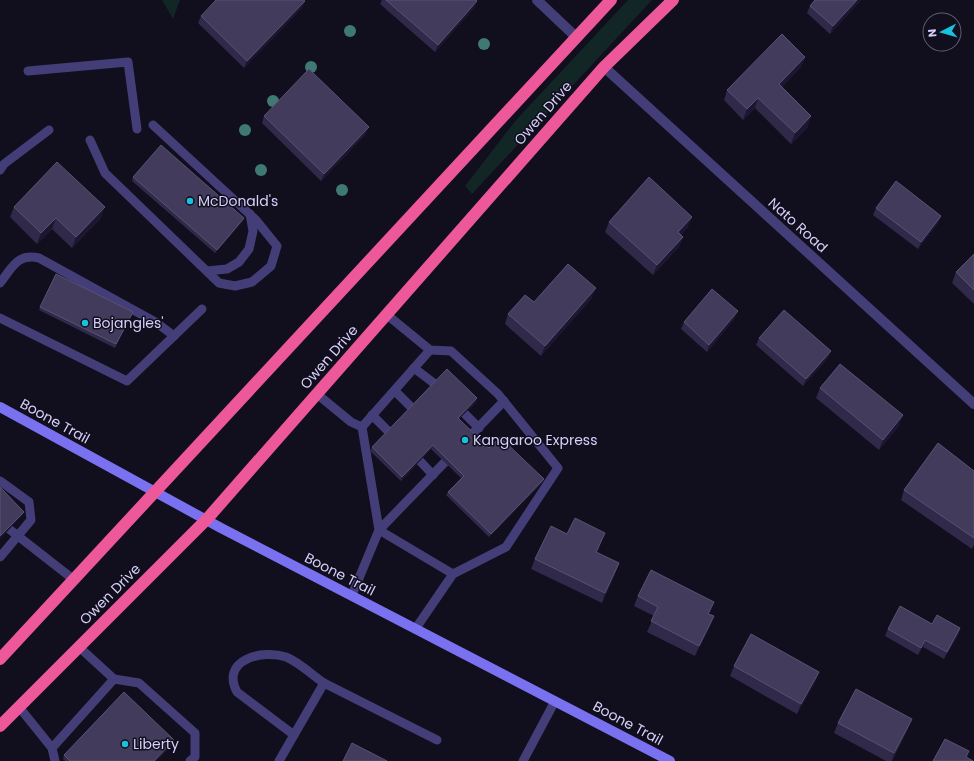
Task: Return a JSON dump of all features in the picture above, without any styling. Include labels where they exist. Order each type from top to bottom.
[{"type":"highway","name":"Owen Drive","points":[[1,655],[156,493],[611,0]]},
{"type":"highway","name":"Owen Drive","points":[[0,726],[207,519],[604,66],[673,0]]},
{"type":"street","points":[[537,0],[576,37]]},
{"type":"street","name":"Nato Road","points":[[604,66],[974,404]]},
{"type":"street","name":"Boone Trail","points":[[0,407],[156,493],[670,761]]},
{"type":"lane","points":[[28,71],[128,62],[137,129]]},
{"type":"lane","points":[[90,140],[105,173],[219,282],[235,286],[252,282],[271,266],[277,246],[250,214],[153,125]]},
{"type":"lane","points":[[0,170],[4,164],[48,130]]},
{"type":"lane","points":[[207,271],[227,269],[239,262],[249,249],[253,231],[250,214]]},
{"type":"lane","points":[[0,283],[18,260],[29,256],[39,258],[157,323],[174,336]]},
{"type":"lane","points":[[0,318],[127,381],[202,309]]},
{"type":"lane","points":[[386,314],[430,350],[451,351],[504,401],[558,468],[506,547],[454,574],[416,628]]},
{"type":"lane","points":[[379,530],[362,427],[430,350]]},
{"type":"lane","points":[[414,368],[435,384]]},
{"type":"lane","points":[[395,391],[412,408]]},
{"type":"lane","points":[[317,394],[351,422],[362,427]]},
{"type":"lane","points":[[471,435],[504,401]]},
{"type":"lane","points":[[464,413],[479,428]]},
{"type":"lane","points":[[372,415],[389,432]]},
{"type":"lane","points":[[420,461],[433,475]]},
{"type":"lane","points":[[352,595],[379,530],[445,462]]},
{"type":"lane","points":[[0,480],[29,502],[31,520],[19,537],[0,557]]},
{"type":"lane","points":[[9,529],[73,579]]},
{"type":"lane","points":[[379,530],[454,574]]},
{"type":"lane","points":[[79,647],[114,679],[139,683],[195,733],[195,756],[190,761]]},
{"type":"lane","points":[[294,735],[237,692],[232,684],[234,671],[240,663],[256,655],[269,653],[287,658],[324,683],[437,740]]},
{"type":"lane","points":[[52,748],[114,679]]},
{"type":"lane","points":[[279,761],[324,683]]},
{"type":"lane","points":[[523,761],[555,701]]},
{"type":"lane","points":[[19,707],[52,748],[55,761]]},
{"type":"green space","points":[[162,0],[180,0],[173,19]]},
{"type":"green space","points":[[628,0],[652,0],[472,194],[465,186],[516,120]]},
{"type":"building","points":[[216,0],[305,1],[247,61],[201,16]]},
{"type":"building","points":[[386,0],[476,0],[477,1],[438,45]]},
{"type":"building","points":[[815,0],[857,0],[833,26],[810,6]]},
{"type":"building","points":[[782,34],[805,57],[779,84],[811,116],[795,133],[758,98],[747,109],[727,90]]},
{"type":"building","points":[[309,69],[369,127],[324,174],[264,116]]},
{"type":"building","points":[[161,145],[244,218],[217,250],[133,177]]},
{"type":"building","points":[[57,162],[105,207],[76,237],[56,218],[41,233],[14,207]]},
{"type":"building","points":[[649,177],[692,217],[678,232],[683,237],[657,265],[609,222]]},
{"type":"building","points":[[896,181],[941,216],[921,242],[876,208]]},
{"type":"building","points":[[974,254],[974,290],[956,272]]},
{"type":"building","points":[[568,264],[596,288],[545,346],[508,314],[525,295],[534,302]]},
{"type":"building","points":[[56,274],[133,312],[116,344],[40,307]]},
{"type":"building","points":[[712,289],[738,311],[709,345],[684,322]]},
{"type":"building","points":[[784,310],[831,351],[806,379],[759,338]]},
{"type":"building","points":[[840,364],[903,415],[883,440],[820,388]]},
{"type":"building","points":[[447,369],[477,398],[458,418],[489,448],[500,437],[544,479],[491,534],[448,492],[464,476],[433,445],[402,477],[372,447]]},
{"type":"building","points":[[938,443],[974,471],[974,538],[904,490]]},
{"type":"building","points":[[0,487],[24,512],[0,536]]},
{"type":"building","points":[[575,518],[605,533],[596,552],[619,563],[605,593],[535,559],[551,526],[567,534]]},
{"type":"building","points":[[651,570],[714,602],[708,614],[714,616],[699,646],[651,621],[658,607],[638,596]]},
{"type":"building","points":[[900,606],[932,624],[937,615],[960,628],[947,652],[925,640],[921,648],[888,629]]},
{"type":"building","points":[[751,634],[819,672],[801,704],[734,666]]},
{"type":"building","points":[[856,689],[912,719],[894,753],[838,723]]},
{"type":"building","points":[[124,692],[174,740],[154,761],[70,761],[64,755]]},
{"type":"building","points":[[945,739],[969,751],[966,757],[973,761],[933,761]]},
{"type":"building","points":[[352,743],[387,761],[343,761]]},
{"type":"place","name":"McDonald's","points":[[190,201]]},
{"type":"place","name":"Bojangles'","points":[[85,323]]},
{"type":"place","name":"Kangaroo Express","points":[[465,440]]},
{"type":"place","name":"Liberty","points":[[125,744]]}]
